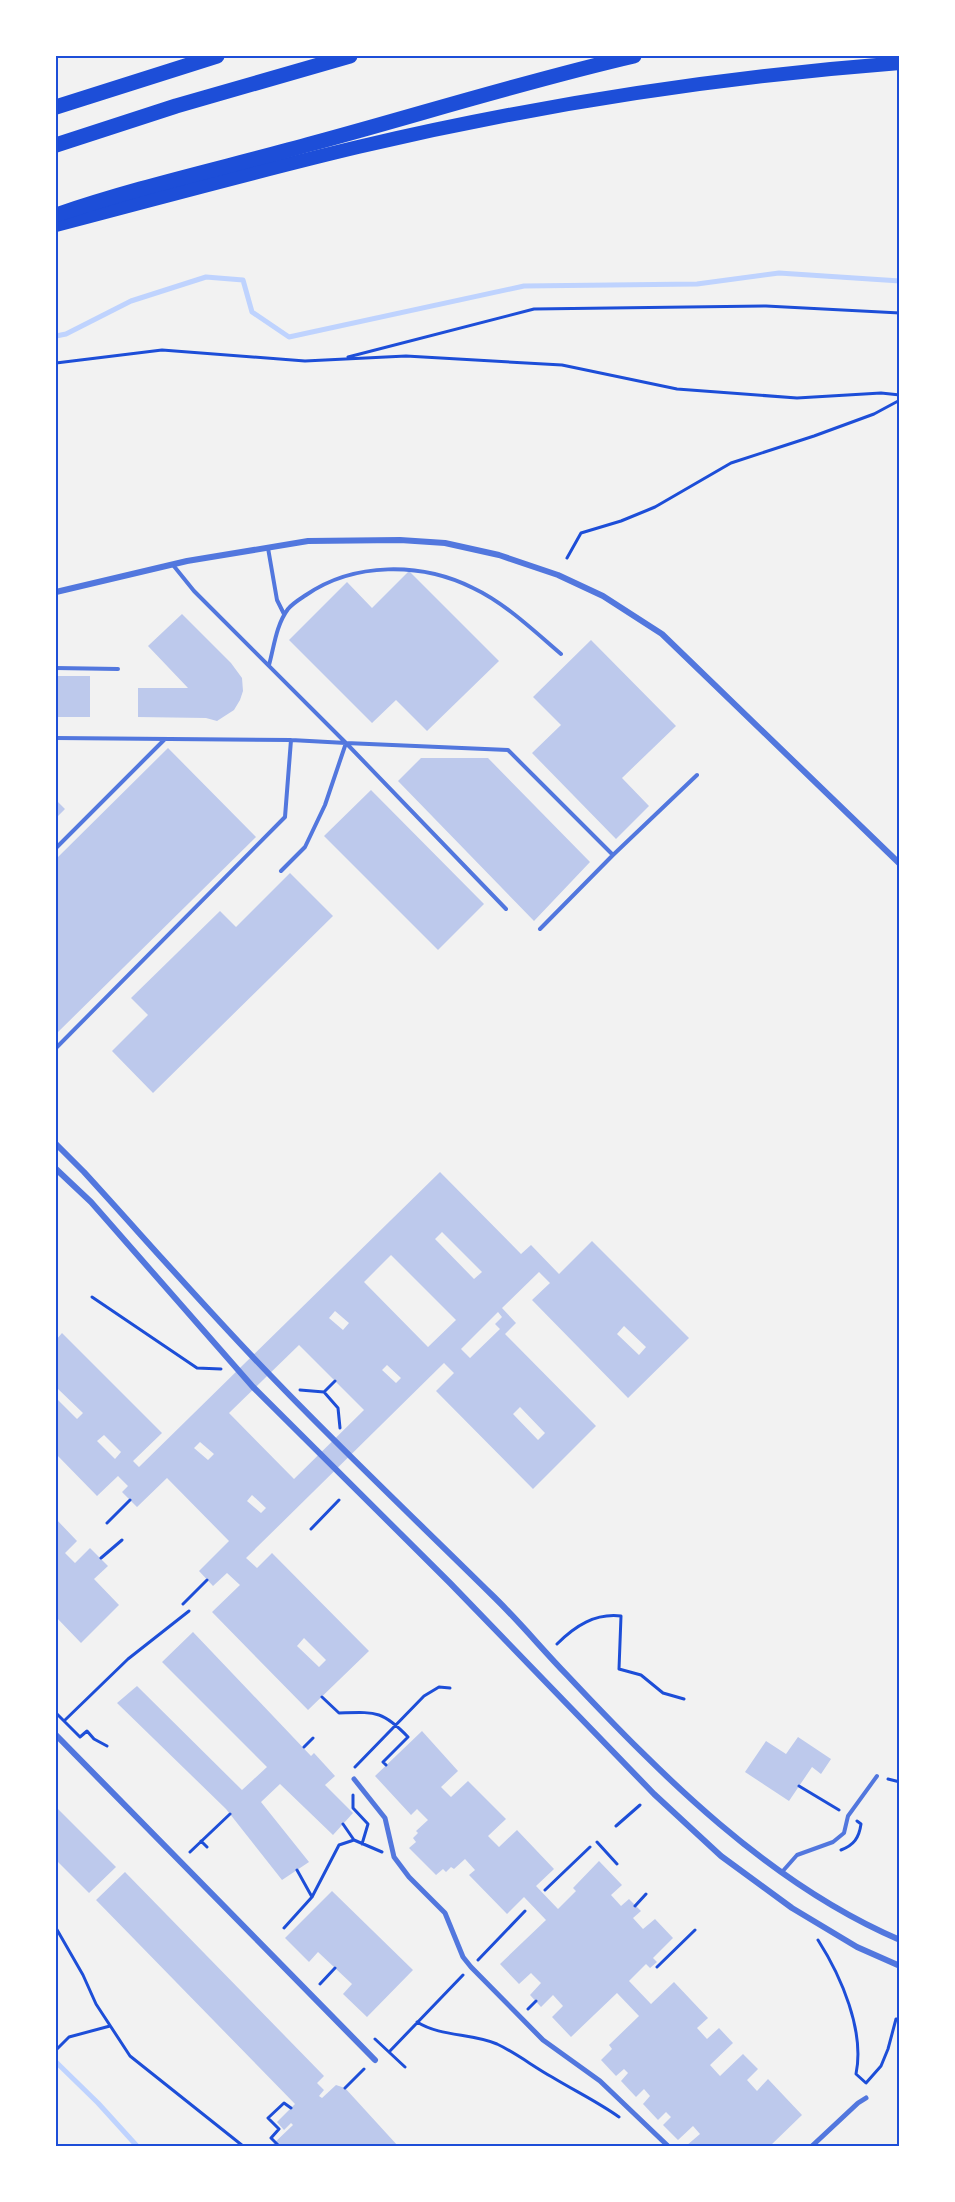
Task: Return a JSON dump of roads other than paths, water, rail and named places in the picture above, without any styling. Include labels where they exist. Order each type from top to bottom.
[{"type":"highway","points":[[56,107],[217,56]]},
{"type":"highway","points":[[56,145],[176,106],[350,56]]},
{"type":"highway","points":[[56,215],[109,196],[305,145],[570,70],[634,56]]},
{"type":"highway","points":[[56,225],[359,147],[534,111],[732,80],[900,63]]},
{"type":"street","points":[[56,592],[172,565],[309,541],[400,540],[445,543],[499,555],[558,575],[603,596],[662,634],[900,864]]},
{"type":"street","points":[[56,1144],[272,1377],[493,1596],[585,1694],[670,1778],[749,1850],[871,1928],[900,1940]]},
{"type":"street","points":[[56,1169],[91,1202],[253,1387],[450,1583],[654,1794],[721,1856],[792,1908],[857,1947],[900,1966]]},
{"type":"street","points":[[56,1735],[375,2060]]},
{"type":"street","points":[[354,1779],[385,1818],[394,1857],[409,1877],[445,1913],[463,1957],[471,1967],[543,2040],[600,2081],[668,2146]]},
{"type":"street","points":[[812,2146],[866,2098]]},
{"type":"lane","points":[[268,548],[277,600],[285,615]]},
{"type":"lane","points":[[172,565],[194,591],[346,743],[506,909]]},
{"type":"lane","points":[[269,666],[278,628],[293,604],[321,584],[349,575],[377,570],[403,569],[429,573],[473,588],[519,618],[561,654]]},
{"type":"lane","points":[[56,668],[118,669]]},
{"type":"lane","points":[[56,738],[291,740],[508,750],[613,855]]},
{"type":"lane","points":[[56,848],[165,740]]},
{"type":"lane","points":[[56,1048],[285,817],[291,740]]},
{"type":"lane","points":[[281,871],[305,847],[325,806],[346,743]]},
{"type":"lane","points":[[540,929],[697,775]]},
{"type":"lane","points":[[782,1873],[797,1855],[833,1842],[844,1833],[848,1815],[877,1776]]},
{"type":"waterway","points":[[56,336],[66,334],[131,301],[206,277],[243,280],[252,312],[289,337],[524,286],[697,284],[779,273],[900,281]]},
{"type":"waterway","points":[[56,2062],[137,2146]]}]
